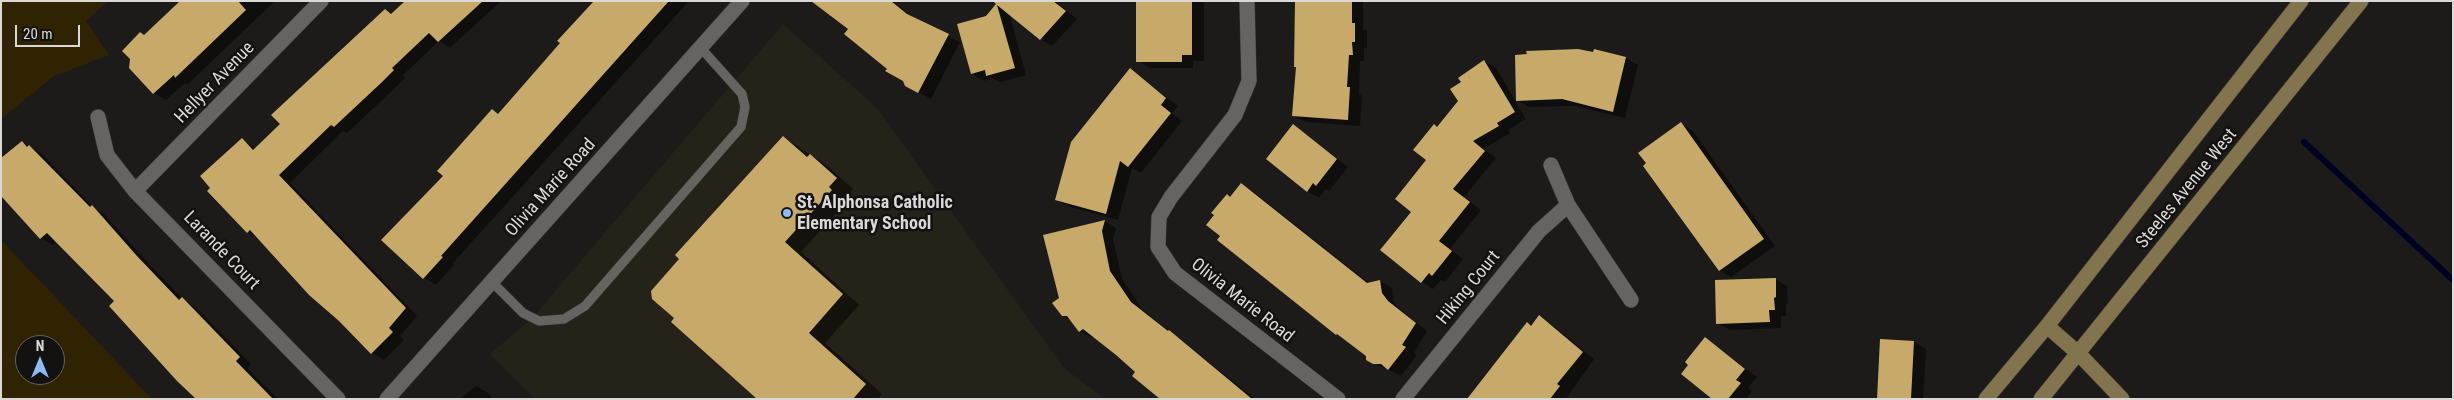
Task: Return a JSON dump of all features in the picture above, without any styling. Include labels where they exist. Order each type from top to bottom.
[{"type":"main road","name":"Steeles Avenue West","points":[[1986,399],[2047,326],[2301,1]]},
{"type":"main road","name":"Steeles Avenue West","points":[[2041,399],[2361,1]]},
{"type":"main road","points":[[2047,326],[2079,354],[2122,399]]},
{"type":"street","name":"Hellyer Avenue","points":[[136,191],[321,1]]},
{"type":"street","name":"Olivia Marie Road","points":[[387,399],[742,1]]},
{"type":"street","name":"Olivia Marie Road","points":[[1247,1],[1249,81],[1235,115],[1171,198],[1159,217],[1158,247],[1175,274],[1338,399]]},
{"type":"street","name":"Larande Court","points":[[98,117],[107,155],[136,191],[338,399]]},
{"type":"street","points":[[1551,164],[1568,205],[1631,300]]},
{"type":"street","name":"Hiking Court","points":[[1404,399],[1539,231],[1568,205]]},
{"type":"lane","points":[[492,282],[523,313],[539,320],[564,319],[585,306],[741,126],[745,107],[742,94],[700,47]]},
{"type":"shaded area","points":[[1,1],[108,1],[86,21],[109,55],[54,76],[1,119]]},
{"type":"shaded area","name":"St. Alphonsa Catholic Elementary School","points":[[783,24],[877,108],[1064,368],[1105,399],[535,399],[490,354],[532,318]]},
{"type":"shaded area","points":[[1,240],[152,399],[1,399]]},
{"type":"building","points":[[180,1],[238,1],[246,10],[175,78],[174,75],[153,94],[129,68],[130,59],[122,51],[140,32],[144,35]]},
{"type":"building","points":[[405,1],[483,1],[438,42],[429,33],[392,68],[394,70],[381,83],[334,127],[331,125],[279,175],[406,308],[389,328],[393,332],[371,354],[339,321],[309,295],[250,230],[247,233],[207,191],[210,188],[200,176],[242,138],[253,150],[280,124],[271,115],[385,9],[391,14]]},
{"type":"building","points":[[594,1],[669,1],[441,256],[443,257],[423,279],[381,240],[443,176],[437,171],[492,109],[498,114],[560,43],[557,41]]},
{"type":"building","points":[[811,1],[891,1],[907,14],[949,34],[918,93],[905,86],[903,81],[885,71],[887,69],[844,34],[848,29]]},
{"type":"building","points":[[993,1],[1053,1],[1066,11],[1040,40],[997,5],[1015,68],[986,76],[985,70],[971,74],[957,24],[986,16],[996,4]]},
{"type":"building","points":[[1136,1],[1192,1],[1192,55],[1182,55],[1182,62],[1136,62]]},
{"type":"building","points":[[1295,1],[1352,1],[1352,23],[1355,23],[1355,42],[1352,42],[1353,55],[1349,55],[1347,87],[1350,87],[1348,120],[1292,116],[1296,67],[1294,67]]},
{"type":"building","points":[[1578,49],[1593,52],[1594,49],[1626,57],[1613,112],[1562,99],[1516,101],[1515,55],[1527,54],[1526,51]]},
{"type":"building","points":[[1484,60],[1515,112],[1497,123],[1499,126],[1473,141],[1485,151],[1453,189],[1470,202],[1439,241],[1452,251],[1432,276],[1429,273],[1421,283],[1380,250],[1411,212],[1395,199],[1426,160],[1413,150],[1434,124],[1437,127],[1458,101],[1450,89],[1461,82],[1458,78]]},
{"type":"building","points":[[1130,68],[1166,98],[1161,105],[1171,113],[1128,167],[1120,161],[1106,214],[1055,200],[1071,142]]},
{"type":"building","points":[[1681,122],[1764,239],[1719,271],[1643,166],[1646,163],[1638,153]]},
{"type":"building","points":[[1293,124],[1337,159],[1316,186],[1313,183],[1307,192],[1266,159]]},
{"type":"building","points":[[783,136],[807,157],[810,154],[837,178],[829,187],[832,190],[785,242],[843,294],[809,333],[866,384],[853,399],[757,399],[671,322],[674,318],[652,299],[651,291],[679,259],[675,255]]},
{"type":"building","points":[[22,141],[27,147],[29,145],[90,207],[92,205],[179,300],[182,297],[240,357],[236,361],[273,399],[196,399],[177,381],[109,306],[114,301],[47,233],[40,239],[1,196],[1,158]]},
{"type":"building","points":[[1241,183],[1367,283],[1380,280],[1382,293],[1388,301],[1416,323],[1402,345],[1406,347],[1388,370],[1381,364],[1373,364],[1366,360],[1366,356],[1336,335],[1217,240],[1220,236],[1206,225],[1214,215],[1211,213],[1227,194],[1230,197]]},
{"type":"building","points":[[1105,220],[1102,231],[1110,271],[1131,302],[1169,330],[1252,399],[1160,399],[1132,376],[1135,372],[1116,355],[1083,329],[1079,332],[1067,316],[1062,316],[1052,303],[1059,298],[1043,235]]},
{"type":"building","points":[[1776,278],[1775,310],[1769,310],[1770,322],[1716,324],[1715,280]]},
{"type":"building","points":[[1539,315],[1583,352],[1557,384],[1560,386],[1550,399],[1467,399],[1527,322],[1531,326]]},
{"type":"building","points":[[1705,337],[1745,369],[1736,380],[1741,383],[1728,399],[1712,399],[1681,374],[1688,365],[1685,362]]},
{"type":"building","points":[[1880,339],[1914,341],[1911,399],[1877,399]]},
{"type":"waterway","points":[[2304,142],[2453,280]]},
{"type":"place","name":"St. Alphonsa Catholic Elementary School","points":[[787,213]]}]
